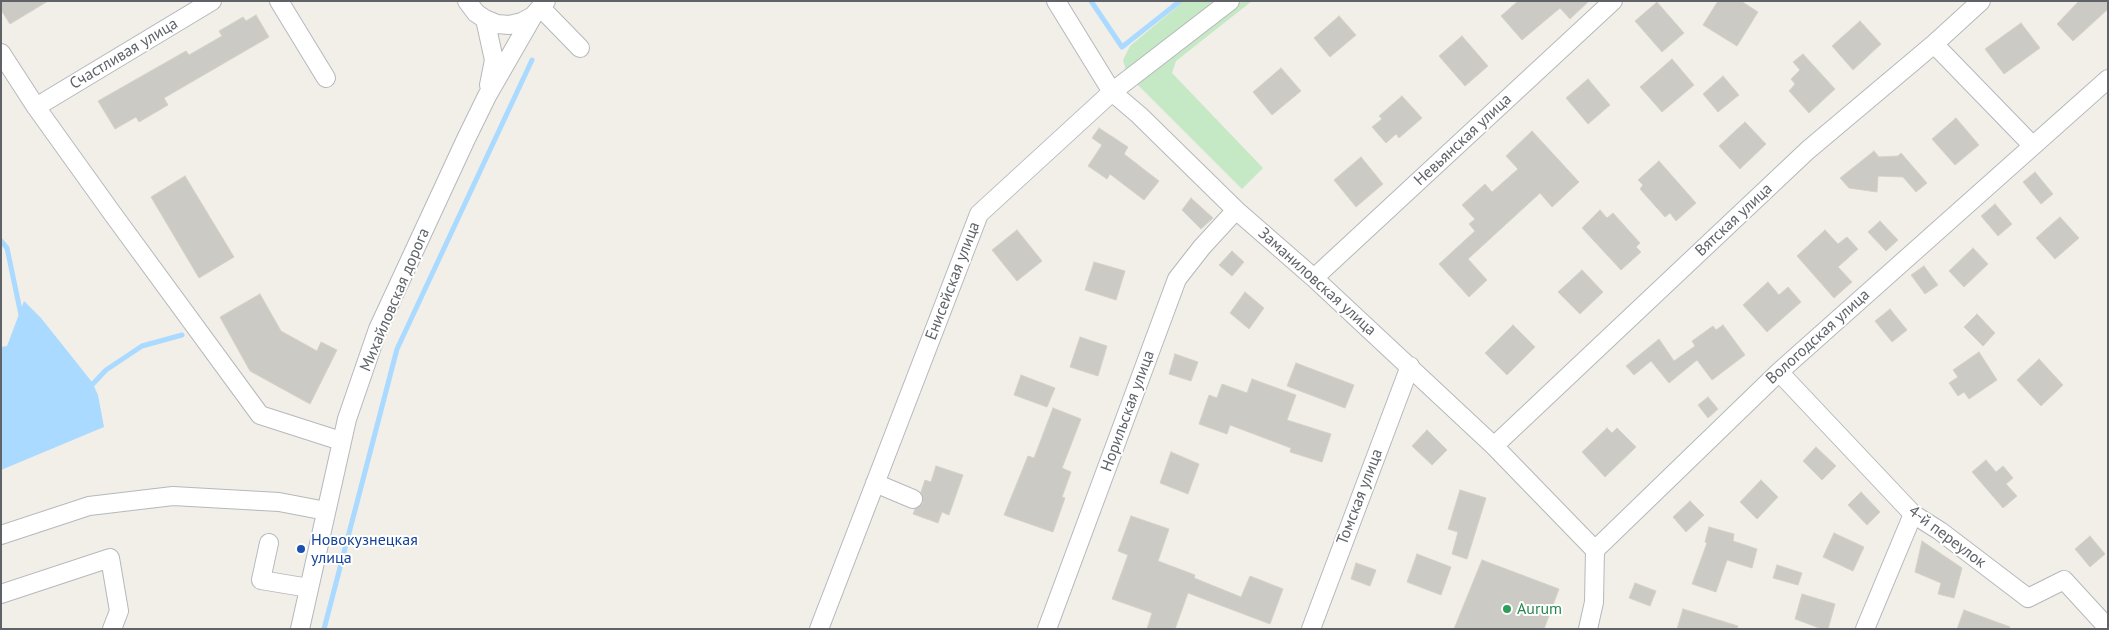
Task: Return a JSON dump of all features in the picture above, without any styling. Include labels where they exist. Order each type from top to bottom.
[{"type":"street","name":"Счастливая улица","points":[[36,107],[212,1]]},
{"type":"street","points":[[279,1],[326,78]]},
{"type":"street","points":[[467,1],[476,13],[497,24],[510,25],[522,22],[540,8],[580,48]]},
{"type":"street","name":"Заманиловская улица","points":[[1056,1],[1112,92],[1139,115],[1236,210],[1410,366],[1494,446],[1595,550]]},
{"type":"street","name":"Енисейская улица","points":[[819,629],[978,214],[1112,92],[1230,1]]},
{"type":"street","name":"Невьянская улица","points":[[1314,278],[1613,1]]},
{"type":"street","name":"Вятская улица","points":[[1494,446],[1808,150],[1934,44],[1980,1]]},
{"type":"street","name":"Михайловская дорога","points":[[300,629],[341,440],[378,329],[466,139],[488,96],[540,8]]},
{"type":"street","name":"Михайловская дорога","points":[[485,19],[494,60],[488,96]]},
{"type":"street","points":[[1934,44],[2032,145]]},
{"type":"street","points":[[1,53],[36,107],[260,415],[341,440]]},
{"type":"street","name":"Вологодская улица","points":[[1595,550],[1779,372],[2108,79]]},
{"type":"street","name":"Норильская улица","points":[[1047,629],[1177,279],[1202,247],[1236,210]]},
{"type":"street","name":"Томская улица","points":[[1311,629],[1410,366]]},
{"type":"street","name":"4-й переулок","points":[[1779,372],[1913,514],[1940,531],[2028,598],[2064,580],[2108,628]]},
{"type":"street","points":[[875,483],[913,499]]},
{"type":"street","points":[[1,536],[89,506],[173,496],[279,502],[326,511]]},
{"type":"street","points":[[1865,629],[1913,514]]},
{"type":"street","points":[[269,543],[261,580],[309,588]]},
{"type":"street","points":[[1588,629],[1594,602],[1595,550]]},
{"type":"street","points":[[1,594],[110,558],[119,611],[112,629]]},
{"type":"green space","points":[[1184,1],[1252,1],[1176,61],[1172,73],[1263,168],[1242,189],[1127,74],[1123,60],[1130,46]]},
{"type":"water","points":[[24,301],[41,318],[92,382],[98,395],[104,427],[1,470],[1,347],[7,346]]},
{"type":"building","points":[[1,1],[48,1],[10,24],[1,10]]},
{"type":"building","points":[[1518,1],[1589,1],[1570,19],[1560,8],[1522,40],[1501,16]]},
{"type":"building","points":[[1718,1],[1741,1],[1758,12],[1737,46],[1703,25]]},
{"type":"building","points":[[2079,1],[2108,1],[2108,9],[2073,41],[2057,24]]},
{"type":"building","points":[[1657,2],[1684,33],[1662,52],[1635,21]]},
{"type":"building","points":[[256,15],[269,37],[164,98],[168,105],[139,122],[136,117],[115,129],[98,101],[186,51],[189,55],[222,36],[219,31],[243,17],[246,21]]},
{"type":"building","points":[[1339,16],[1356,35],[1330,57],[1314,38]]},
{"type":"building","points":[[1860,21],[1881,44],[1853,70],[1832,46]]},
{"type":"building","points":[[2021,23],[2040,48],[2004,74],[1985,49]]},
{"type":"building","points":[[1462,36],[1488,66],[1465,86],[1439,56]]},
{"type":"building","points":[[1803,54],[1835,89],[1809,113],[1789,91],[1795,84],[1791,79],[1800,70],[1793,62]]},
{"type":"building","points":[[1672,59],[1694,85],[1662,112],[1640,87]]},
{"type":"building","points":[[1281,68],[1301,91],[1272,115],[1253,92]]},
{"type":"building","points":[[1723,76],[1739,95],[1718,112],[1703,94]]},
{"type":"building","points":[[1588,79],[1610,105],[1588,124],[1566,98]]},
{"type":"building","points":[[1402,96],[1422,118],[1399,138],[1396,134],[1386,143],[1372,127],[1382,119],[1379,116]]},
{"type":"building","points":[[1956,118],[1979,145],[1955,165],[1932,139]]},
{"type":"building","points":[[1745,122],[1766,144],[1740,169],[1719,146]]},
{"type":"building","points":[[1099,128],[1128,147],[1124,154],[1159,181],[1144,200],[1110,174],[1107,179],[1088,166],[1102,145],[1092,138]]},
{"type":"building","points":[[1532,131],[1579,182],[1552,207],[1540,193],[1468,259],[1487,280],[1469,297],[1439,264],[1475,231],[1469,224],[1475,219],[1462,205],[1485,184],[1492,192],[1518,169],[1506,156]]},
{"type":"building","points":[[1874,151],[1879,157],[1898,156],[1901,153],[1927,183],[1916,192],[1903,177],[1878,176],[1877,192],[1849,188],[1840,178]]},
{"type":"building","points":[[1361,157],[1383,184],[1356,207],[1334,180]]},
{"type":"building","points":[[1659,161],[1696,203],[1676,221],[1670,213],[1665,217],[1640,189],[1643,185],[1638,180]]},
{"type":"building","points":[[2035,172],[2053,194],[2041,204],[2023,182]]},
{"type":"building","points":[[185,176],[234,257],[199,278],[151,197]]},
{"type":"building","points":[[1191,198],[1213,218],[1201,229],[1182,210]]},
{"type":"building","points":[[1995,204],[2012,224],[1998,236],[1981,216]]},
{"type":"building","points":[[1600,210],[1607,218],[1613,213],[1640,243],[1636,247],[1641,252],[1621,270],[1582,228]]},
{"type":"building","points":[[2060,217],[2079,238],[2055,259],[2036,238]]},
{"type":"building","points":[[1880,221],[1898,240],[1886,251],[1868,232]]},
{"type":"building","points":[[1017,230],[1042,261],[1017,281],[992,250]]},
{"type":"building","points":[[1825,230],[1838,244],[1847,237],[1858,249],[1838,267],[1852,282],[1834,298],[1797,256]]},
{"type":"building","points":[[1973,248],[1988,264],[1964,287],[1949,271]]},
{"type":"building","points":[[1232,251],[1244,262],[1232,276],[1219,265]]},
{"type":"building","points":[[1094,262],[1125,271],[1116,300],[1085,290]]},
{"type":"building","points":[[1924,266],[1938,285],[1925,294],[1911,275]]},
{"type":"building","points":[[1582,270],[1603,292],[1580,314],[1558,292]]},
{"type":"building","points":[[1768,282],[1779,295],[1788,287],[1801,302],[1767,332],[1743,305]]},
{"type":"building","points":[[1245,292],[1264,308],[1249,329],[1230,313]]},
{"type":"building","points":[[260,294],[281,331],[317,351],[321,342],[337,350],[310,404],[250,371],[220,317]]},
{"type":"building","points":[[1890,309],[1907,330],[1892,342],[1875,321]]},
{"type":"building","points":[[1977,314],[1995,333],[1983,346],[1964,327]]},
{"type":"building","points":[[1513,325],[1535,347],[1507,375],[1485,353]]},
{"type":"building","points":[[1723,325],[1745,355],[1712,380],[1697,360],[1669,383],[1651,361],[1634,375],[1626,366],[1659,339],[1674,361],[1695,346],[1692,341],[1713,326],[1716,330]]},
{"type":"building","points":[[1080,337],[1107,346],[1098,376],[1070,367]]},
{"type":"building","points":[[1979,352],[1997,380],[1969,399],[1964,392],[1958,396],[1949,383],[1958,377],[1953,370]]},
{"type":"building","points":[[1175,354],[1198,362],[1191,381],[1169,374]]},
{"type":"building","points":[[2039,359],[2063,385],[2041,406],[2017,380]]},
{"type":"building","points":[[1296,363],[1354,385],[1345,408],[1287,386]]},
{"type":"building","points":[[1021,375],[1055,388],[1047,407],[1014,395]]},
{"type":"building","points":[[1252,379],[1296,395],[1287,420],[1331,434],[1322,462],[1290,452],[1291,448],[1230,425],[1227,434],[1199,424],[1209,395],[1217,398],[1222,384],[1247,393]]},
{"type":"building","points":[[1708,397],[1718,409],[1708,418],[1698,405]]},
{"type":"building","points":[[1053,408],[1081,419],[1062,468],[1071,472],[1062,497],[1065,498],[1053,532],[1004,515],[1028,456],[1034,458]]},
{"type":"building","points":[[1607,428],[1612,433],[1617,428],[1636,447],[1605,477],[1582,452]]},
{"type":"building","points":[[1427,430],[1447,450],[1432,465],[1412,446]]},
{"type":"building","points":[[1816,447],[1836,466],[1822,480],[1803,461]]},
{"type":"building","points":[[1171,452],[1199,464],[1188,494],[1160,483]]},
{"type":"building","points":[[1986,460],[1996,472],[2003,466],[2013,478],[2006,484],[2017,496],[2003,508],[1972,472]]},
{"type":"building","points":[[936,466],[963,475],[949,515],[942,512],[938,523],[913,514],[915,509],[923,503],[921,492],[925,480],[931,482]]},
{"type":"building","points":[[1761,480],[1778,497],[1757,519],[1740,502]]},
{"type":"building","points":[[1460,490],[1486,498],[1467,559],[1452,554],[1458,532],[1448,529]]},
{"type":"building","points":[[1861,492],[1880,512],[1867,525],[1848,505]]},
{"type":"building","points":[[1690,501],[1704,515],[1686,532],[1673,517]]},
{"type":"building","points":[[1131,516],[1169,529],[1158,561],[1195,575],[1194,578],[1241,597],[1250,576],[1283,589],[1270,624],[1188,593],[1175,629],[1147,629],[1152,613],[1112,599],[1128,555],[1118,551]]},
{"type":"building","points":[[1709,527],[1734,534],[1733,541],[1757,549],[1752,568],[1727,560],[1716,592],[1692,584],[1707,543],[1705,542]]},
{"type":"building","points":[[1834,533],[1864,547],[1853,571],[1823,557]]},
{"type":"building","points":[[2090,536],[2105,554],[2090,567],[2075,549]]},
{"type":"building","points":[[1922,541],[1962,568],[1954,598],[1938,594],[1941,583],[1915,572]]},
{"type":"building","points":[[1417,554],[1451,567],[1441,595],[1407,582]]},
{"type":"building","name":"Aurum","points":[[1482,560],[1559,589],[1544,629],[1454,629]]},
{"type":"building","points":[[1356,563],[1376,570],[1370,586],[1351,579]]},
{"type":"building","points":[[1777,565],[1802,573],[1798,585],[1773,578]]},
{"type":"building","points":[[1635,583],[1656,591],[1650,606],[1629,598]]},
{"type":"building","points":[[1802,594],[1835,604],[1828,629],[1822,629],[1795,619]]},
{"type":"building","points":[[1683,609],[1738,626],[1737,629],[1677,629]]},
{"type":"building","points":[[1964,610],[2010,627],[2009,629],[1957,629]]},
{"type":"waterway","points":[[1091,1],[1122,47],[1180,1]]},
{"type":"waterway","points":[[324,629],[397,349],[532,60]]},
{"type":"waterway","points":[[1,241],[7,248],[21,315]]},
{"type":"waterway","points":[[89,388],[106,370],[142,346],[182,335]]},
{"type":"place","name":"Новокузнецкая улица","points":[[301,549]]},
{"type":"place","name":"Aurum","points":[[1507,609]]}]
